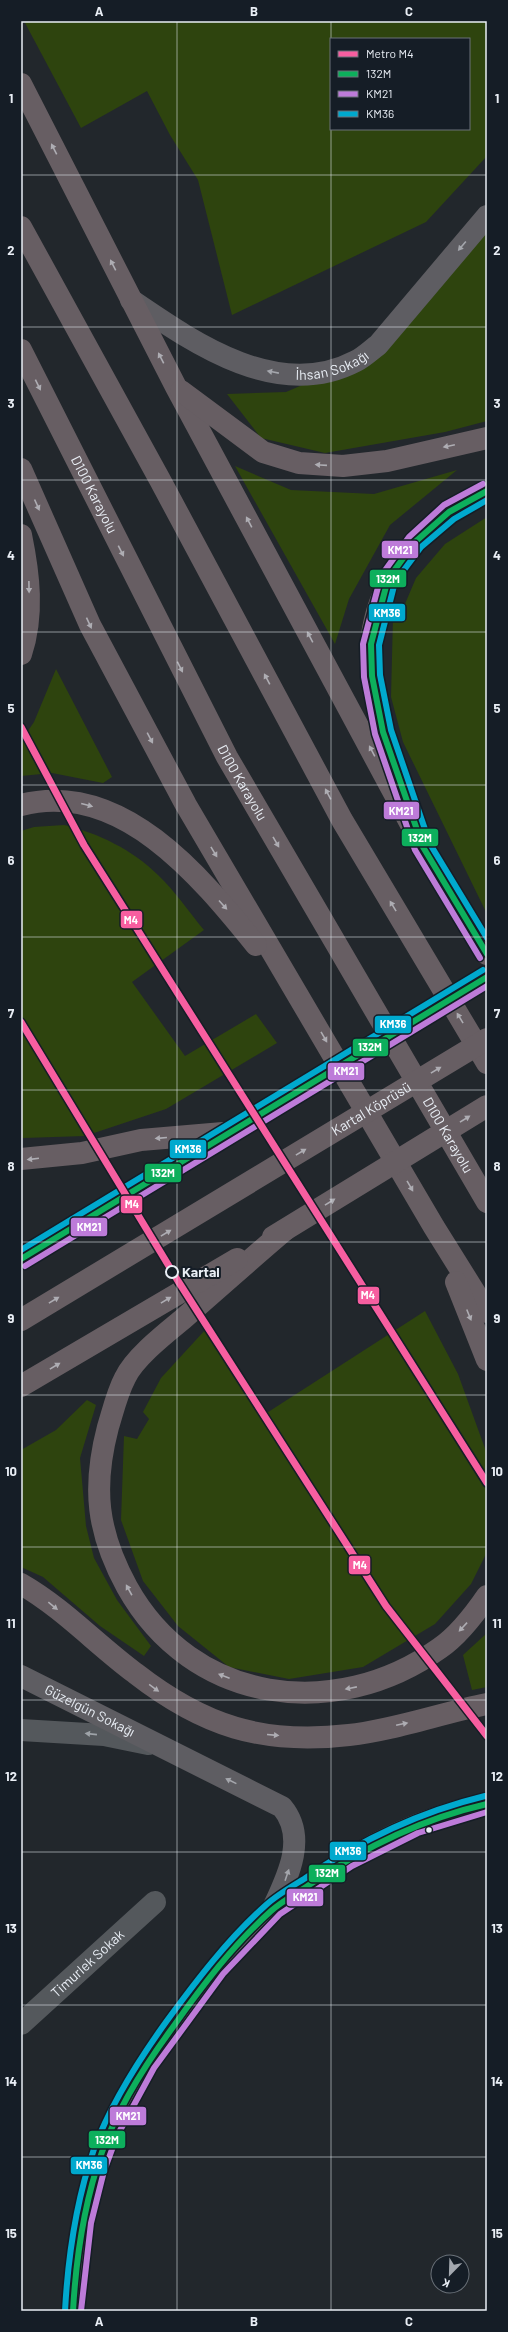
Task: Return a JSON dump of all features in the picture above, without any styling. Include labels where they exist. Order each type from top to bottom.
[{"type":"highway","points":[[21,84],[176,387],[424,847],[487,954]]},
{"type":"highway","points":[[21,227],[342,820],[487,1063]]},
{"type":"highway","name":"D100 Karayolu","points":[[21,350],[227,757],[487,1202]]},
{"type":"highway","points":[[176,387],[263,452],[299,463],[343,466],[387,461],[487,438]]},
{"type":"highway","points":[[21,469],[90,625],[186,805],[434,1227],[487,1312]]},
{"type":"highway","points":[[424,847],[383,732],[372,676],[370,644],[388,579],[416,542],[449,512],[487,491]]},
{"type":"highway","points":[[21,535],[28,570],[29,610],[21,654]]},
{"type":"highway","points":[[21,805],[40,800],[67,800],[107,810],[142,830],[186,865],[226,908],[304,1004]]},
{"type":"highway","points":[[21,1258],[487,977]]},
{"type":"highway","name":"Kartal Köprüsü","points":[[21,1320],[256,1180],[487,1039]]},
{"type":"highway","points":[[21,1386],[285,1230],[487,1106]]},
{"type":"highway","points":[[21,1159],[82,1153],[141,1140],[228,1133]]},
{"type":"highway","points":[[434,1227],[487,1360]]},
{"type":"highway","points":[[285,1230],[152,1345],[126,1375],[116,1399],[100,1458],[98,1497],[104,1529],[117,1569],[135,1601],[156,1629],[183,1652],[213,1672],[256,1688],[290,1694],[324,1693],[362,1686],[398,1673],[441,1648],[464,1626],[487,1596]]},
{"type":"highway","points":[[21,1584],[45,1599],[157,1690],[184,1708],[208,1720],[234,1728],[260,1734],[293,1737],[349,1735],[487,1704]]},
{"type":"main road","name":"İhsan Sokağı","points":[[131,300],[209,350],[244,363],[270,372],[296,376],[325,372],[356,361],[378,345],[487,216]]},
{"type":"main road","name":"Güzelgün Sokağı","points":[[21,1676],[282,1807],[286,1812],[295,1834],[295,1846],[286,1878],[272,1911]]},
{"type":"main road","points":[[73,2311],[78,2250],[86,2205],[96,2168],[121,2110],[151,2058],[180,2016],[221,1964],[272,1911],[333,1868],[397,1832],[487,1804]]},
{"type":"street","points":[[21,1730],[104,1735],[158,1746]]},
{"type":"street","name":"Timurlek Sokak","points":[[21,2024],[155,1902]]},
{"type":"green space","points":[[24,21],[487,21],[487,156],[426,222],[232,315],[198,180],[170,135],[147,91],[81,128]]},
{"type":"green space","points":[[487,231],[487,421],[445,432],[325,453],[261,438],[227,394],[286,392],[389,348]]},
{"type":"green space","points":[[235,466],[291,490],[374,494],[457,470],[390,525],[349,599],[335,644]]},
{"type":"green space","points":[[487,517],[487,914],[403,742],[391,697],[393,617],[399,618],[416,578],[445,544]]},
{"type":"green space","points":[[56,669],[112,777],[103,783],[52,773],[21,776],[21,741],[34,722]]},
{"type":"green space","points":[[64,825],[77,828],[102,838],[138,858],[164,881],[204,930],[132,982],[185,1056],[256,1014],[277,1043],[166,1109],[85,1136],[23,1138],[21,1137],[21,831],[34,827]]},
{"type":"green space","points":[[425,1311],[458,1374],[487,1454],[487,1552],[471,1584],[435,1624],[363,1667],[289,1679],[229,1667],[178,1626],[143,1581],[121,1520],[124,1436],[137,1439],[149,1419],[143,1412],[161,1378],[206,1329],[262,1416]]},
{"type":"green space","points":[[87,1400],[96,1405],[80,1458],[86,1526],[94,1558],[117,1600],[151,1646],[144,1656],[100,1626],[43,1577],[21,1567],[21,1450],[56,1430]]},
{"type":"green space","points":[[487,1633],[487,1687],[472,1690],[463,1655]]},
{"type":"metro line","name":"M4","points":[[21,727],[84,845],[487,1483]]},
{"type":"metro line","name":"M4","points":[[21,1022],[178,1281],[386,1606],[487,1736]]},
{"type":"transit line","name":"KM21","points":[[480,958],[415,850],[375,734],[364,677],[363,644],[381,576],[409,537],[444,505],[483,484]]},
{"type":"transit line","name":"132M","points":[[487,491],[449,512],[415,542],[388,579],[371,644],[372,676],[383,732],[423,847],[487,954]]},
{"type":"transit line","name":"KM36","points":[[487,500],[454,519],[421,547],[395,582],[379,645],[380,675],[391,730],[430,844],[487,938]]},
{"type":"transit line","name":"KM36","points":[[21,1250],[483,970]]},
{"type":"transit line","name":"132M","points":[[21,1259],[487,977]]},
{"type":"transit line","name":"KM21","points":[[25,1266],[487,986]]},
{"type":"transit line","name":"KM36","points":[[65,2311],[68,2270],[82,2189],[94,2149],[108,2115],[145,2052],[177,2007],[213,1961],[252,1918],[270,1901],[325,1865],[368,1840],[413,1819],[437,1810],[485,1796]]},
{"type":"transit line","name":"132M","points":[[73,2311],[76,2271],[82,2230],[90,2191],[108,2135],[142,2071],[219,1966],[257,1924],[275,1907],[351,1858],[416,1826],[463,1810],[487,1804]]},
{"type":"transit line","name":"KM21","points":[[81,2311],[91,2223],[104,2171],[117,2136],[154,2068],[223,1974],[280,1914],[352,1866],[418,1833],[487,1812]]},
{"type":"place","name":"Kartal","points":[[172,1272]]}]
